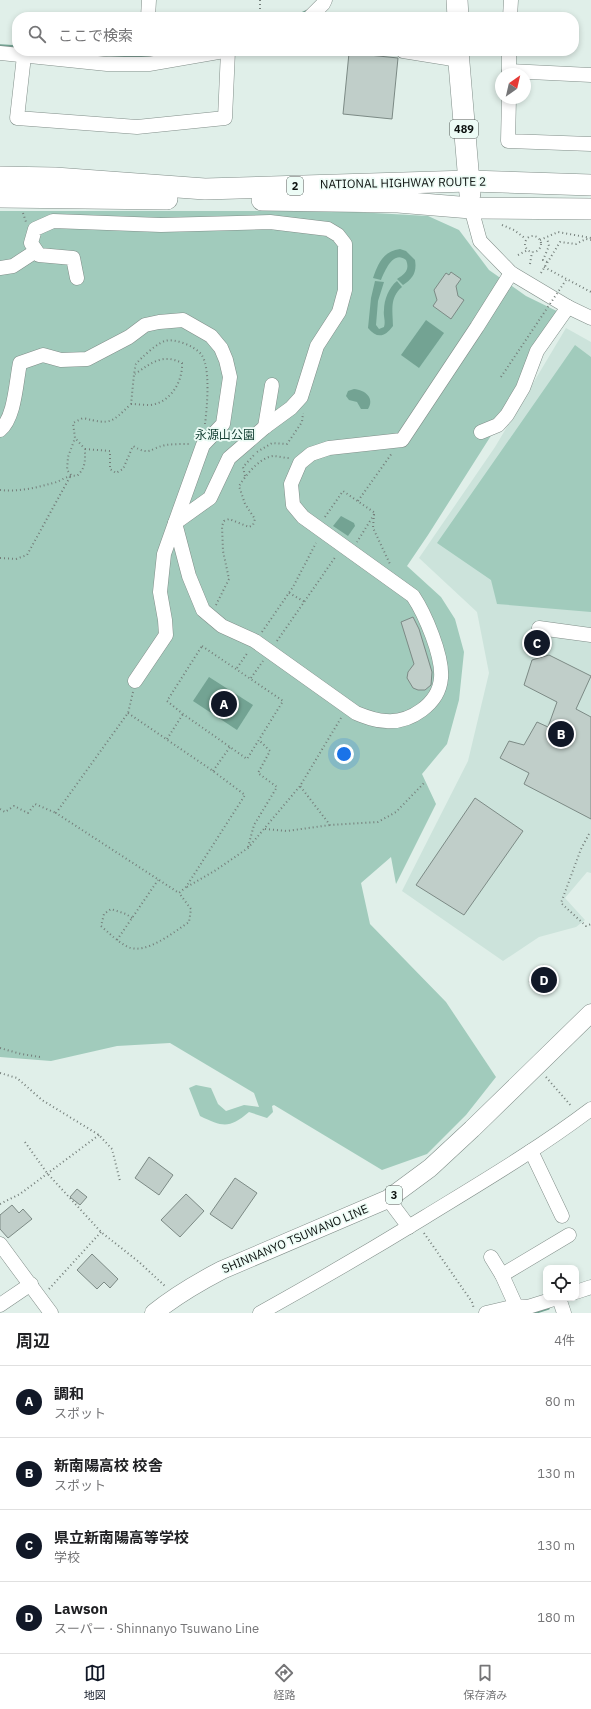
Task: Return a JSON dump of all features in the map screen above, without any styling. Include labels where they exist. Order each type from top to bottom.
[{"type":"highway","points":[[457,0],[458,12]]},
{"type":"highway","name":"489","points":[[459,56],[471,208]]},
{"type":"highway","name":"NATIONAL HIGHWAY ROUTE 2","points":[[0,177],[54,178],[206,189],[468,181],[591,185]]},
{"type":"highway","name":"NATIONAL HIGHWAY ROUTE 2","points":[[0,197],[398,202],[471,208],[591,209]]},
{"type":"main road","name":"SHINNANYO TSUWANO LINE","points":[[154,1313],[171,1299],[222,1270],[388,1199],[430,1168],[591,1013]]},
{"type":"street","points":[[148,12],[149,0]]},
{"type":"street","points":[[316,12],[325,0]]},
{"type":"street","points":[[510,12],[511,0]]},
{"type":"street","points":[[0,53],[12,54]]},
{"type":"street","points":[[159,56],[107,64],[24,56],[18,118],[137,127],[225,118],[228,56]]},
{"type":"street","points":[[509,56],[509,68]]},
{"type":"street","points":[[531,73],[591,75]]},
{"type":"street","points":[[509,104],[508,141],[591,144]]},
{"type":"street","points":[[471,208],[480,241],[511,273],[568,307],[591,318]]},
{"type":"street","points":[[77,278],[73,258],[39,255],[31,244],[35,229],[53,221],[161,225],[270,222],[328,229],[338,235],[345,244],[345,290],[339,312],[317,346],[301,397],[290,408],[228,458],[210,498],[176,523]]},
{"type":"street","points":[[0,268],[13,266],[36,251]]},
{"type":"street","points":[[176,523],[189,576],[203,610],[222,626],[255,641],[356,713],[370,718],[386,721],[406,719],[423,710],[434,699],[441,679],[440,660],[422,609],[413,596],[303,517],[293,504],[291,484],[300,464],[311,454],[329,448],[402,440],[511,273]]},
{"type":"street","points":[[481,432],[498,425],[507,415],[523,388],[537,351],[568,307]]},
{"type":"street","points":[[0,430],[4,426],[13,408],[20,363],[43,355],[61,360],[87,359],[129,338],[145,325],[183,320],[211,336],[220,348],[226,360],[230,378],[223,424],[204,445],[164,554],[160,592],[166,620],[166,635],[136,681]]},
{"type":"street","points":[[265,427],[272,385]]},
{"type":"street","points":[[540,628],[591,635]]},
{"type":"street","points":[[260,1313],[412,1226],[556,1135],[586,1113]]},
{"type":"street","points":[[531,1151],[563,1210]]},
{"type":"street","points":[[388,1199],[412,1226]]},
{"type":"street","points":[[502,1275],[569,1235]]},
{"type":"street","points":[[0,1244],[52,1313]]},
{"type":"street","points":[[491,1257],[502,1275],[516,1306]]},
{"type":"street","points":[[0,1305],[31,1284]]},
{"type":"street","points":[[579,1291],[591,1287]]},
{"type":"street","points":[[486,1313],[516,1306],[528,1307],[561,1301]]},
{"type":"path","points":[[260,0],[260,12]]},
{"type":"path","points":[[502,224],[514,230],[526,239]]},
{"type":"path","points":[[526,239],[533,236],[540,240],[548,238],[558,232],[591,239]]},
{"type":"path","points":[[547,262],[543,260],[548,246],[548,238]]},
{"type":"path","points":[[526,239],[525,246],[532,252],[538,250],[540,240]]},
{"type":"path","points":[[541,273],[560,242],[576,244],[586,239],[591,239]]},
{"type":"path","points":[[518,255],[528,250]]},
{"type":"path","points":[[530,264],[532,252]]},
{"type":"path","points":[[544,268],[591,292]]},
{"type":"path","points":[[501,377],[566,280]]},
{"type":"path","points":[[71,475],[67,470],[68,457],[75,438],[73,423],[84,418],[102,422],[112,421],[131,404],[135,365],[164,341],[174,340],[191,346],[201,354],[207,378],[204,445],[165,445],[152,451],[141,450],[133,446],[123,469],[116,473],[110,469],[110,451],[85,449]]},
{"type":"path","points":[[131,404],[152,405],[168,397],[179,384],[183,374],[182,363],[165,358],[152,363],[135,374]]},
{"type":"path","points":[[245,477],[243,467],[255,453],[272,443],[287,444],[302,422],[304,402],[301,397]]},
{"type":"path","points":[[0,490],[13,491],[47,484],[71,475],[77,476],[82,471],[85,464],[85,449],[75,438]]},
{"type":"path","points":[[358,501],[402,440]]},
{"type":"path","points":[[210,616],[229,579],[223,551],[222,526],[224,521],[229,519],[249,528],[253,525],[254,519],[245,504],[239,486],[245,477],[259,463],[272,456],[304,460]]},
{"type":"path","points":[[0,558],[16,559],[27,555],[71,475]]},
{"type":"path","points":[[317,528],[343,491],[374,513]]},
{"type":"path","points":[[251,678],[305,602],[374,513]]},
{"type":"path","points":[[374,513],[373,528],[394,573],[396,584]]},
{"type":"path","points":[[236,668],[289,593],[316,542]]},
{"type":"path","points":[[289,593],[305,602]]},
{"type":"path","points":[[202,646],[236,668],[283,701],[247,759],[167,701],[202,646]]},
{"type":"path","points":[[56,813],[128,713],[136,681]]},
{"type":"path","points":[[179,893],[186,887],[216,870],[248,848],[300,786],[348,707]]},
{"type":"path","points":[[128,713],[213,771],[245,795],[186,887]]},
{"type":"path","points":[[167,739],[183,714]]},
{"type":"path","points":[[248,848],[254,825],[277,787],[258,773],[270,750],[259,740]]},
{"type":"path","points":[[213,771],[230,747]]},
{"type":"path","points":[[265,829],[287,831],[330,825],[378,822],[396,812],[425,782]]},
{"type":"path","points":[[300,786],[330,825]]},
{"type":"path","points":[[0,809],[5,812],[14,806],[28,813],[35,804],[56,813],[179,893],[191,909],[189,922],[145,949],[130,948],[117,940],[101,926],[104,914],[111,909],[126,914],[132,918]]},
{"type":"path","points":[[589,834],[581,848],[561,903],[586,926],[591,924]]},
{"type":"path","points":[[117,940],[158,880]]},
{"type":"path","points":[[0,1048],[21,1054],[40,1057]]},
{"type":"path","points":[[0,1073],[17,1078],[42,1100],[99,1135],[112,1149],[120,1181]]},
{"type":"path","points":[[544,1074],[586,1113]]},
{"type":"path","points":[[0,1204],[20,1194],[99,1135]]},
{"type":"path","points":[[25,1142],[47,1173],[101,1232],[139,1262],[168,1289]]},
{"type":"path","points":[[412,1226],[426,1235],[472,1302],[475,1313]]},
{"type":"path","points":[[41,1299],[101,1232]]},
{"type":"shaded area","points":[[400,249],[406,251],[415,260],[414,275],[403,285],[397,279],[406,271],[407,263],[406,260],[397,258],[390,263],[381,280],[373,278],[379,263],[385,255],[394,250]]},
{"type":"shaded area","points":[[375,281],[384,282],[378,301],[376,325],[379,329],[384,327],[384,306],[389,290],[397,281],[402,287],[393,300],[393,326],[390,330],[381,335],[371,332],[368,328],[371,298]]},
{"type":"shaded area","points":[[426,320],[444,333],[419,368],[401,355]]},
{"type":"shaded area","points":[[566,328],[591,342],[591,873],[587,872],[565,898],[585,920],[576,927],[539,937],[503,961],[402,891],[468,761],[489,673],[477,612],[419,558],[495,447]]},
{"type":"shaded area","points":[[354,389],[362,391],[368,395],[370,398],[370,405],[368,409],[361,409],[357,402],[349,400],[346,396],[348,391]]},
{"type":"shaded area","points":[[341,516],[354,523],[355,526],[348,536],[333,526]]},
{"type":"shaded area","points":[[209,677],[253,705],[237,730],[193,701]]},
{"type":"green space","name":"永源山公園","points":[[0,211],[338,211],[428,216],[459,230],[489,270],[526,296],[567,316],[407,566],[441,597],[455,619],[464,652],[459,700],[447,744],[422,774],[436,804],[396,884],[391,857],[361,883],[370,924],[446,1002],[496,1077],[466,1115],[427,1154],[382,1170],[274,1105],[272,1106],[273,1112],[267,1118],[249,1112],[231,1124],[220,1124],[208,1120],[200,1116],[189,1088],[196,1085],[211,1088],[218,1104],[226,1111],[244,1105],[259,1107],[254,1093],[170,1043],[117,1046],[51,1061],[0,1057]]},
{"type":"green space","points":[[575,345],[591,357],[591,612],[497,604],[491,580],[437,543]]},
{"type":"building","points":[[349,56],[378,56],[398,58],[392,119],[343,114]]},
{"type":"building","points":[[451,272],[461,279],[456,286],[458,296],[464,300],[451,319],[433,306],[437,300],[434,290],[446,273],[449,275]]},
{"type":"building","points":[[413,617],[419,629],[432,672],[431,685],[425,690],[413,688],[407,678],[408,672],[414,664],[401,622]]},
{"type":"building","points":[[549,655],[591,676],[576,709],[591,717],[591,819],[524,784],[529,773],[500,758],[509,741],[524,745],[537,722],[548,727],[557,702],[524,685],[532,660]]},
{"type":"building","points":[[475,798],[523,831],[464,915],[416,885]]},
{"type":"building","points":[[543,965],[558,978],[544,995],[529,982]]},
{"type":"building","points":[[149,1157],[173,1175],[159,1195],[135,1178]]},
{"type":"building","points":[[235,1178],[257,1193],[232,1229],[210,1214]]},
{"type":"building","points":[[77,1189],[87,1197],[80,1205],[70,1197]]},
{"type":"building","points":[[186,1194],[204,1211],[180,1237],[161,1220]]},
{"type":"building","points":[[12,1205],[19,1213],[23,1209],[32,1219],[8,1238],[0,1229],[0,1215]]},
{"type":"building","points":[[92,1254],[118,1279],[110,1288],[104,1282],[97,1289],[77,1270]]},
{"type":"waterway","points":[[0,46],[12,47]]},
{"type":"waterway","points":[[533,1313],[548,1308]]},
{"type":"place","name":"県立新南陽高等学校","points":[[537,643]]},
{"type":"place","name":"調和","points":[[224,704]]},
{"type":"place","name":"新南陽高校 校舎","points":[[561,734]]},
{"type":"place","name":"Lawson","points":[[544,980]]}]
